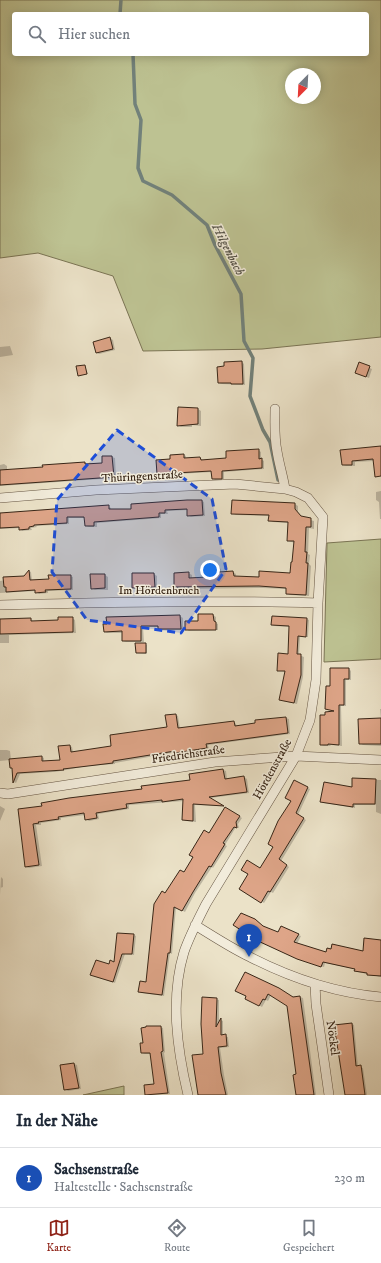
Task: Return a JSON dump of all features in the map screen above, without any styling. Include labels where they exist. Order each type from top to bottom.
[{"type":"street","points":[[275,409],[274,432],[285,489]]},
{"type":"street","name":"Thüringenstraße","points":[[0,498],[96,490],[235,484],[285,489]]},
{"type":"street","name":"Hördenstraße","points":[[188,1095],[183,1072],[176,1005],[180,970],[184,953],[195,925],[296,756],[310,720],[316,680],[318,603],[323,517],[308,498],[285,489]]},
{"type":"street","name":"Im Hördenbruch","points":[[0,605],[236,601],[318,603]]},
{"type":"street","name":"Friedrichstraße","points":[[0,793],[8,794],[215,762],[296,756],[381,760]]},
{"type":"street","points":[[195,925],[249,957],[315,984],[349,993],[381,997]]},
{"type":"street","name":"Nöckel","points":[[315,984],[316,1004],[329,1095]]},
{"type":"highlighted area","points":[[117,430],[212,499],[226,569],[181,633],[87,620],[52,572],[57,500]]},
{"type":"green space","points":[[0,0],[381,0],[381,337],[262,349],[143,351],[113,276],[38,253],[0,258]]},
{"type":"green space","points":[[381,539],[381,659],[324,662],[327,543]]},
{"type":"green space","points":[[124,1086],[124,1095],[83,1095]]},
{"type":"building","points":[[110,337],[113,349],[96,353],[93,342]]},
{"type":"building","points":[[242,361],[243,384],[218,383],[217,367],[224,366],[224,362]]},
{"type":"building","points":[[359,362],[370,366],[366,377],[355,373]]},
{"type":"building","points":[[85,365],[87,374],[78,376],[76,366]]},
{"type":"building","points":[[178,407],[198,408],[198,424],[177,426]]},
{"type":"building","points":[[381,446],[381,476],[375,477],[373,459],[352,461],[352,465],[342,465],[340,450]]},
{"type":"building","points":[[259,449],[259,459],[262,458],[262,468],[222,471],[222,479],[212,479],[211,471],[157,474],[156,460],[170,459],[170,455],[184,454],[184,458],[200,457],[201,460],[226,458],[226,451]]},
{"type":"building","points":[[102,456],[112,456],[114,477],[0,485],[0,470],[85,462],[85,464],[102,463]]},
{"type":"building","points":[[202,500],[203,515],[187,516],[187,509],[165,510],[165,513],[159,513],[159,517],[94,522],[94,526],[85,526],[84,517],[67,517],[67,523],[34,525],[29,527],[29,529],[19,530],[19,527],[0,528],[0,513],[109,505],[109,509],[131,509],[131,504]]},
{"type":"building","points":[[232,500],[295,503],[295,509],[301,516],[311,518],[311,527],[306,527],[305,552],[307,552],[306,563],[308,563],[306,595],[286,594],[286,588],[259,586],[174,587],[174,573],[189,572],[189,578],[207,577],[207,566],[218,566],[218,572],[233,571],[234,576],[259,577],[259,571],[290,573],[294,541],[287,541],[288,522],[268,521],[269,515],[231,514]]},
{"type":"building","points":[[29,570],[30,580],[49,579],[48,575],[71,575],[71,589],[45,590],[46,592],[35,593],[35,590],[6,592],[3,577],[24,576]]},
{"type":"building","points":[[132,573],[154,573],[155,587],[132,588]]},
{"type":"building","points":[[90,574],[105,574],[105,588],[91,589]]},
{"type":"building","points":[[198,614],[213,614],[214,621],[216,622],[216,630],[185,630],[185,621],[198,621]]},
{"type":"building","points":[[180,615],[181,629],[158,629],[158,626],[141,626],[141,641],[122,641],[122,631],[104,632],[103,624],[107,624],[106,617]]},
{"type":"building","points":[[272,616],[307,618],[306,637],[298,636],[297,654],[301,654],[301,675],[294,703],[279,700],[285,671],[277,671],[278,653],[288,654],[289,626],[271,625]]},
{"type":"building","points":[[58,617],[73,617],[73,632],[0,634],[0,619],[31,618],[31,621],[58,620]]},
{"type":"building","points":[[135,643],[146,643],[146,653],[136,653]]},
{"type":"building","points":[[330,668],[349,668],[349,679],[344,679],[344,705],[339,705],[339,745],[320,745],[320,715],[325,715],[325,712],[334,711],[325,709],[326,686],[330,686]]},
{"type":"building","points":[[176,714],[178,728],[234,721],[235,726],[255,723],[255,720],[286,717],[288,733],[206,744],[207,748],[175,753],[175,751],[113,761],[113,763],[63,769],[64,770],[17,773],[13,783],[12,768],[10,768],[9,759],[42,756],[42,761],[60,760],[58,746],[70,745],[71,752],[111,746],[110,735],[167,727],[165,715]]},
{"type":"building","points":[[381,718],[381,744],[359,744],[358,719]]},
{"type":"building","points":[[223,769],[225,779],[244,776],[247,792],[209,797],[224,806],[193,804],[193,821],[182,820],[183,799],[126,804],[127,808],[96,813],[97,818],[85,820],[84,813],[58,817],[59,819],[33,824],[39,865],[25,867],[18,809],[42,806],[41,803],[69,798],[142,789],[141,786],[190,780],[189,774]]},
{"type":"building","points":[[352,778],[376,779],[375,804],[353,804],[353,807],[320,802],[324,782],[352,787]]},
{"type":"building","points":[[294,780],[308,787],[296,813],[304,818],[279,859],[287,865],[270,892],[268,891],[261,903],[239,889],[248,874],[241,870],[247,860],[260,868],[273,847],[268,844],[278,821],[291,801],[285,798]]},
{"type":"building","points":[[225,807],[240,816],[236,822],[237,828],[234,827],[223,843],[225,844],[211,867],[209,866],[182,911],[174,907],[170,953],[168,953],[162,995],[138,992],[140,981],[146,982],[154,904],[162,891],[165,893],[180,870],[184,872],[193,857],[189,855],[204,830],[209,833]]},
{"type":"building","points":[[241,913],[255,919],[263,926],[278,932],[281,926],[299,934],[294,942],[326,952],[327,948],[331,949],[332,944],[363,951],[364,938],[381,940],[381,976],[367,975],[367,973],[354,971],[355,969],[323,962],[321,967],[297,959],[258,941],[233,925]]},
{"type":"building","points":[[117,933],[134,934],[132,954],[122,954],[113,982],[90,975],[96,960],[109,964],[110,960],[114,962]]},
{"type":"building","points":[[245,972],[279,988],[293,997],[300,996],[314,1095],[296,1095],[293,1075],[296,1074],[287,1006],[268,994],[259,1006],[245,999],[246,996],[235,991]]},
{"type":"building","points":[[202,997],[217,998],[216,1027],[221,1018],[221,1035],[226,1034],[227,1046],[218,1047],[221,1073],[226,1095],[198,1095],[192,1055],[203,1054],[201,1024]]},
{"type":"building","points":[[352,1023],[356,1066],[361,1065],[365,1095],[345,1095],[334,1025]]},
{"type":"building","points":[[146,1026],[161,1026],[163,1051],[161,1052],[168,1093],[145,1095],[144,1085],[154,1084],[150,1053],[141,1053],[140,1043],[143,1043],[141,1028]]},
{"type":"building","points":[[74,1063],[79,1088],[64,1090],[60,1065]]},
{"type":"waterway","name":"Hilgenbach","points":[[120,12],[121,0]]},
{"type":"waterway","name":"Hilgenbach","points":[[133,56],[135,104],[141,120],[138,168],[143,181],[172,195],[207,225],[215,245],[241,294],[244,341],[253,358],[250,396],[263,430],[270,442],[278,480]]},
{"type":"place","name":"Sachsenstraße","points":[[249,957]]}]
